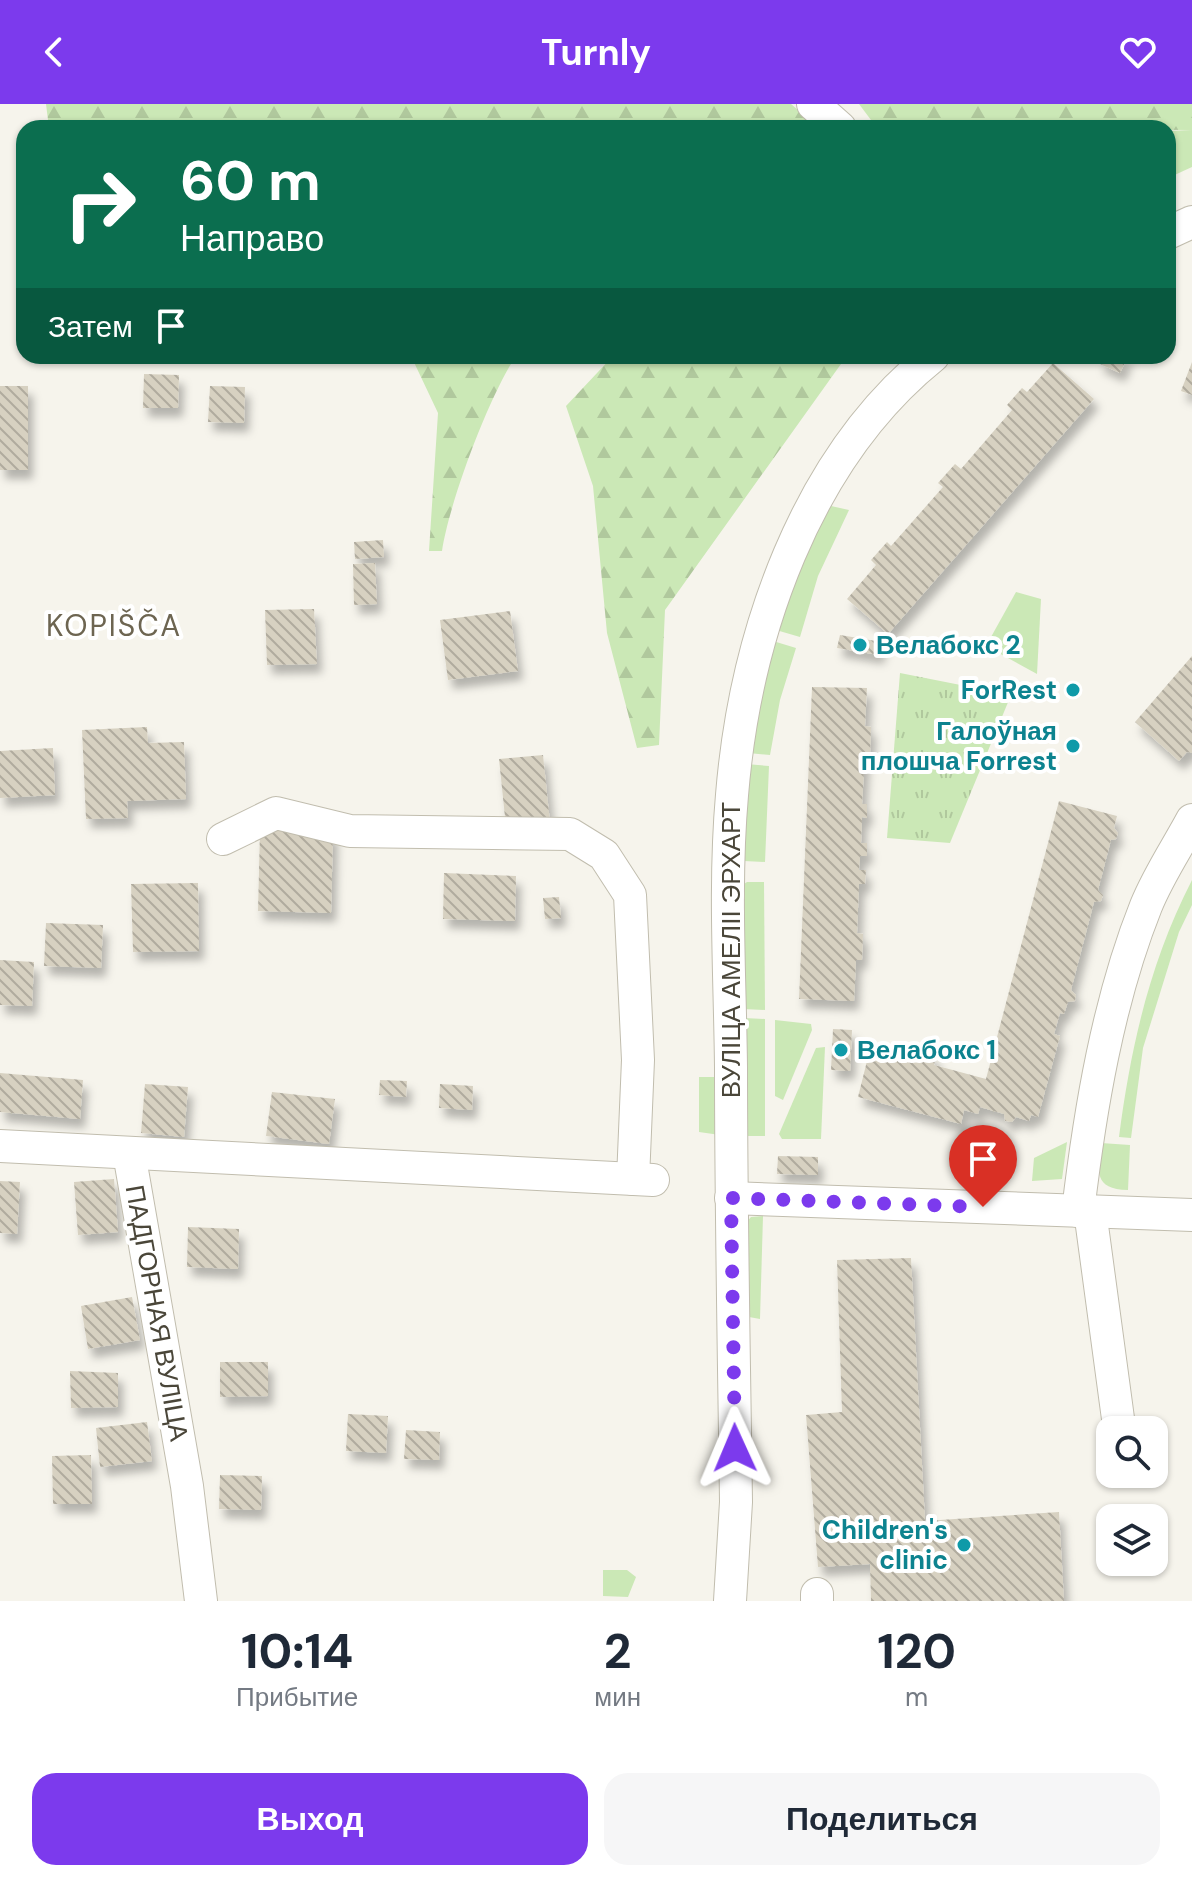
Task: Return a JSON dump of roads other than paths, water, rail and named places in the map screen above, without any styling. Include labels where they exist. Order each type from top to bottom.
[{"type":"street","points":[[813,104],[831,120]]},
{"type":"street","name":"ВУЛІЦА АМЕЛІІ ЭРХАРТ","points":[[730,1601],[736,1502],[730,828],[742,714],[783,571],[833,471],[894,394],[925,364]]},
{"type":"street","points":[[129,1153],[643,1180],[630,895],[604,855],[570,834],[350,831],[276,813],[223,839]]},
{"type":"street","points":[[1117,1416],[1084,1211],[1087,1137],[1119,995],[1146,905],[1192,820]]},
{"type":"street","name":"ПАДГОРНАЯ ВУЛІЦА","points":[[0,1146],[129,1153],[187,1486],[201,1601]]},
{"type":"street","points":[[731,1198],[1192,1215]]},
{"type":"place","name":"Велабокс 2","points":[[860,645]]},
{"type":"place","name":"ForRest","points":[[1073,690]]},
{"type":"place","name":"Галоўная плошча Forrest","points":[[1073,746]]},
{"type":"place","name":"Велабокс 1","points":[[841,1050]]},
{"type":"place","name":"Children's clinic","points":[[964,1545]]},
{"type":"district","name":"KOPIŠČA","points":[[114,626]]}]
